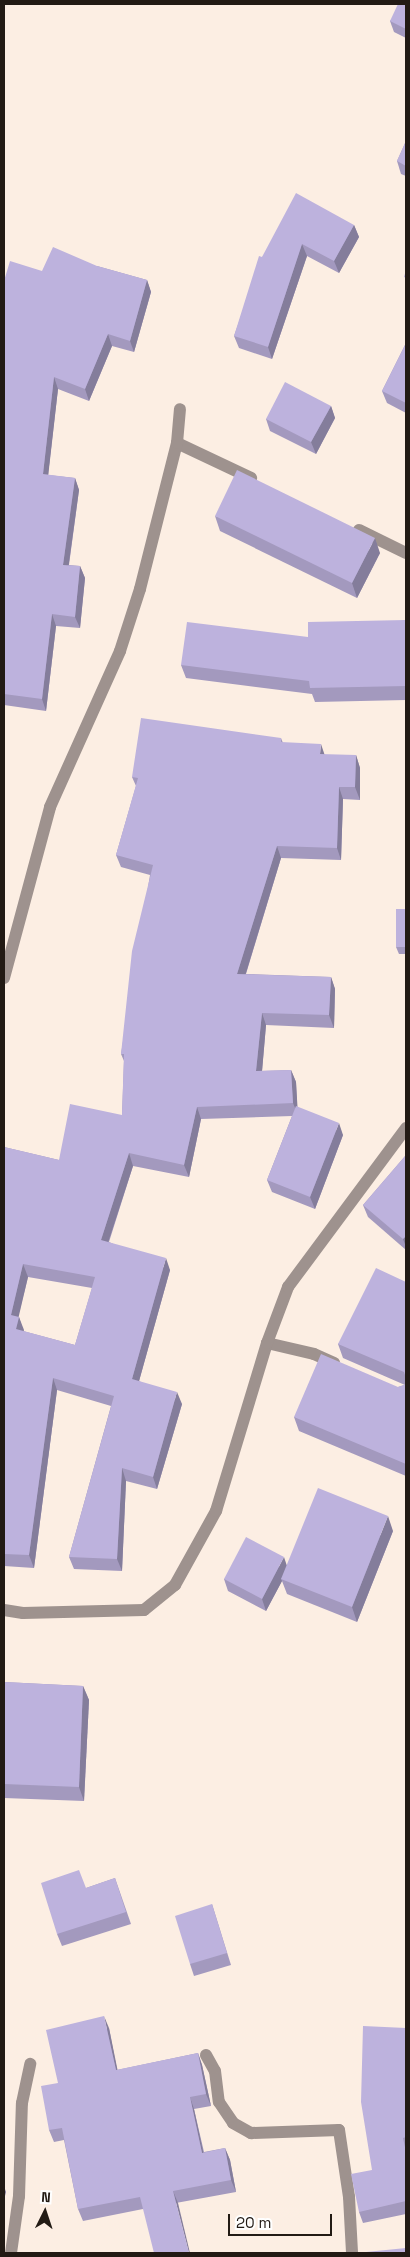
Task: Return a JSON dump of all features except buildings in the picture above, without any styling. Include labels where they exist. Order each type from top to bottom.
[{"type":"street","points":[[4,978],[50,807],[126,633],[177,443],[180,409]]},
{"type":"street","points":[[177,443],[265,485]]},
{"type":"street","points":[[344,524],[406,553]]},
{"type":"street","points":[[4,1610],[23,1613],[144,1610],[175,1585],[216,1511],[268,1343],[288,1287],[406,1128]]},
{"type":"street","points":[[268,1343],[314,1354],[349,1369]]},
{"type":"street","points":[[206,2055],[215,2071],[220,2102],[233,2123],[251,2133],[339,2130],[349,2197],[352,2253]]},
{"type":"street","points":[[11,2253],[19,2196],[22,2104],[30,2064]]}]
